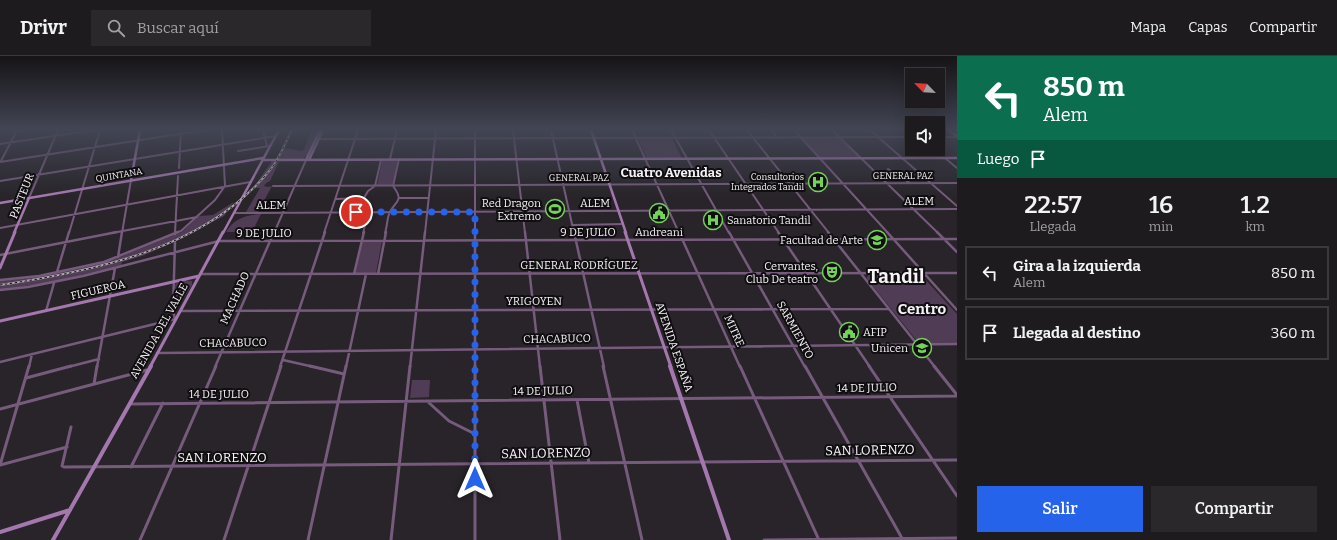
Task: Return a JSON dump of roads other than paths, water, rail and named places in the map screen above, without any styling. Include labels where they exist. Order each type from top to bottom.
[{"type":"main road","points":[[131,180],[136,153]]},
{"type":"main road","name":"AVENIDA DEL VALLE","points":[[53,540],[130,404],[156,353],[266,153]]},
{"type":"main road","name":"MACHADO","points":[[308,160],[311,153]]},
{"type":"main road","name":"AVENIDA ESPAÑA","points":[[599,153],[730,540]]},
{"type":"main road","points":[[349,160],[957,158]]},
{"type":"main road","name":"QUINTANA","points":[[0,203],[225,164],[263,159],[349,160]]},
{"type":"main road","points":[[349,160],[399,160]]},
{"type":"main road","name":"PASTEUR","points":[[0,268],[29,198]]},
{"type":"main road","name":"FIGUEROA","points":[[0,321],[200,275]]},
{"type":"main road","points":[[0,532],[70,510]]},
{"type":"street","points":[[0,162],[5,153]]},
{"type":"street","points":[[0,162],[57,153]]},
{"type":"street","points":[[57,272],[92,153]]},
{"type":"street","points":[[0,181],[176,153]]},
{"type":"street","points":[[179,168],[180,153]]},
{"type":"street","points":[[0,280],[57,272],[118,258],[175,234],[188,226],[215,200],[225,186],[224,153]]},
{"type":"street","points":[[224,540],[351,153]]},
{"type":"street","points":[[390,159],[392,153]]},
{"type":"street","points":[[391,540],[433,153]]},
{"type":"street","points":[[475,153],[475,540]]},
{"type":"street","points":[[515,153],[560,540]]},
{"type":"street","points":[[556,153],[642,540]]},
{"type":"street","name":"MITRE","points":[[643,153],[819,540]]},
{"type":"street","name":"SARMIENTO","points":[[683,153],[902,539]]},
{"type":"street","points":[[724,153],[957,496]]},
{"type":"street","points":[[765,153],[957,396]]},
{"type":"street","points":[[814,153],[956,309]]},
{"type":"street","points":[[856,153],[957,252]]},
{"type":"street","points":[[897,153],[957,208]]},
{"type":"street","name":"PASTEUR","points":[[29,198],[48,154]]},
{"type":"street","points":[[943,156],[957,168]]},
{"type":"street","name":"MACHADO","points":[[140,540],[255,274],[308,160]]},
{"type":"street","points":[[354,274],[368,212],[364,198],[375,186],[381,160]]},
{"type":"street","points":[[378,274],[383,240],[390,212],[399,198],[399,194],[393,186],[399,160]]},
{"type":"street","points":[[888,170],[911,183]]},
{"type":"street","points":[[175,234],[178,176]]},
{"type":"street","points":[[118,258],[131,180]]},
{"type":"street","points":[[0,228],[250,182]]},
{"type":"street","name":"GENERAL PAZ","points":[[273,186],[957,183]]},
{"type":"street","points":[[336,198],[364,198]]},
{"type":"street","points":[[399,198],[428,198]]},
{"type":"street","name":"ALEM","points":[[234,213],[957,208]]},
{"type":"street","points":[[0,255],[66,241],[197,217]]},
{"type":"street","points":[[572,225],[623,224]]},
{"type":"street","name":"9 DE JULIO","points":[[0,290],[54,283],[115,268],[175,250],[218,241],[957,239]]},
{"type":"street","points":[[0,362],[175,319],[173,310],[175,242]]},
{"type":"street","points":[[94,384],[115,268]]},
{"type":"street","name":"GENERAL RODRÍGUEZ","points":[[200,275],[957,272]]},
{"type":"street","points":[[308,540],[366,274]]},
{"type":"street","points":[[46,311],[54,283]]},
{"type":"street","name":"YRIGOYEN","points":[[180,311],[888,308]]},
{"type":"street","name":"CHACABUCO","points":[[156,353],[957,344]]},
{"type":"street","points":[[0,465],[19,404],[32,354]]},
{"type":"street","points":[[25,378],[99,359]]},
{"type":"street","points":[[283,360],[344,374]]},
{"type":"street","points":[[0,409],[147,370]]},
{"type":"street","name":"14 DE JULIO","points":[[130,404],[957,396]]},
{"type":"street","points":[[577,400],[588,463]]},
{"type":"street","points":[[426,401],[444,419],[453,425],[475,434]]},
{"type":"street","points":[[131,467],[163,403]]},
{"type":"street","points":[[0,465],[67,447],[71,427]]},
{"type":"street","name":"SAN LORENZO","points":[[67,447],[62,466],[64,467],[957,460]]},
{"type":"street","points":[[764,540],[957,538]]},
{"type":"railway","points":[[0,285],[73,272],[110,263],[147,252],[181,237],[214,219],[244,197],[270,170],[281,153]]},
{"type":"place","name":"Consultorios Integrados Tandil","points":[[818,182]]},
{"type":"place","name":"Red Dragon Extremo","points":[[555,209]]},
{"type":"place","name":"Andreani","points":[[659,213]]},
{"type":"place","name":"Sanatorio Tandil","points":[[713,220]]},
{"type":"place","name":"Facultad de Arte","points":[[877,240]]},
{"type":"place","name":"Cervantes, Club De teatro","points":[[832,272]]},
{"type":"place","name":"AFIP","points":[[849,332]]},
{"type":"place","name":"Unicen","points":[[922,348]]},
{"type":"district","name":"Cuatro Avenidas","points":[[671,172]]},
{"type":"district","name":"Tandil","points":[[896,276]]},
{"type":"district","name":"Centro","points":[[922,309]]}]
